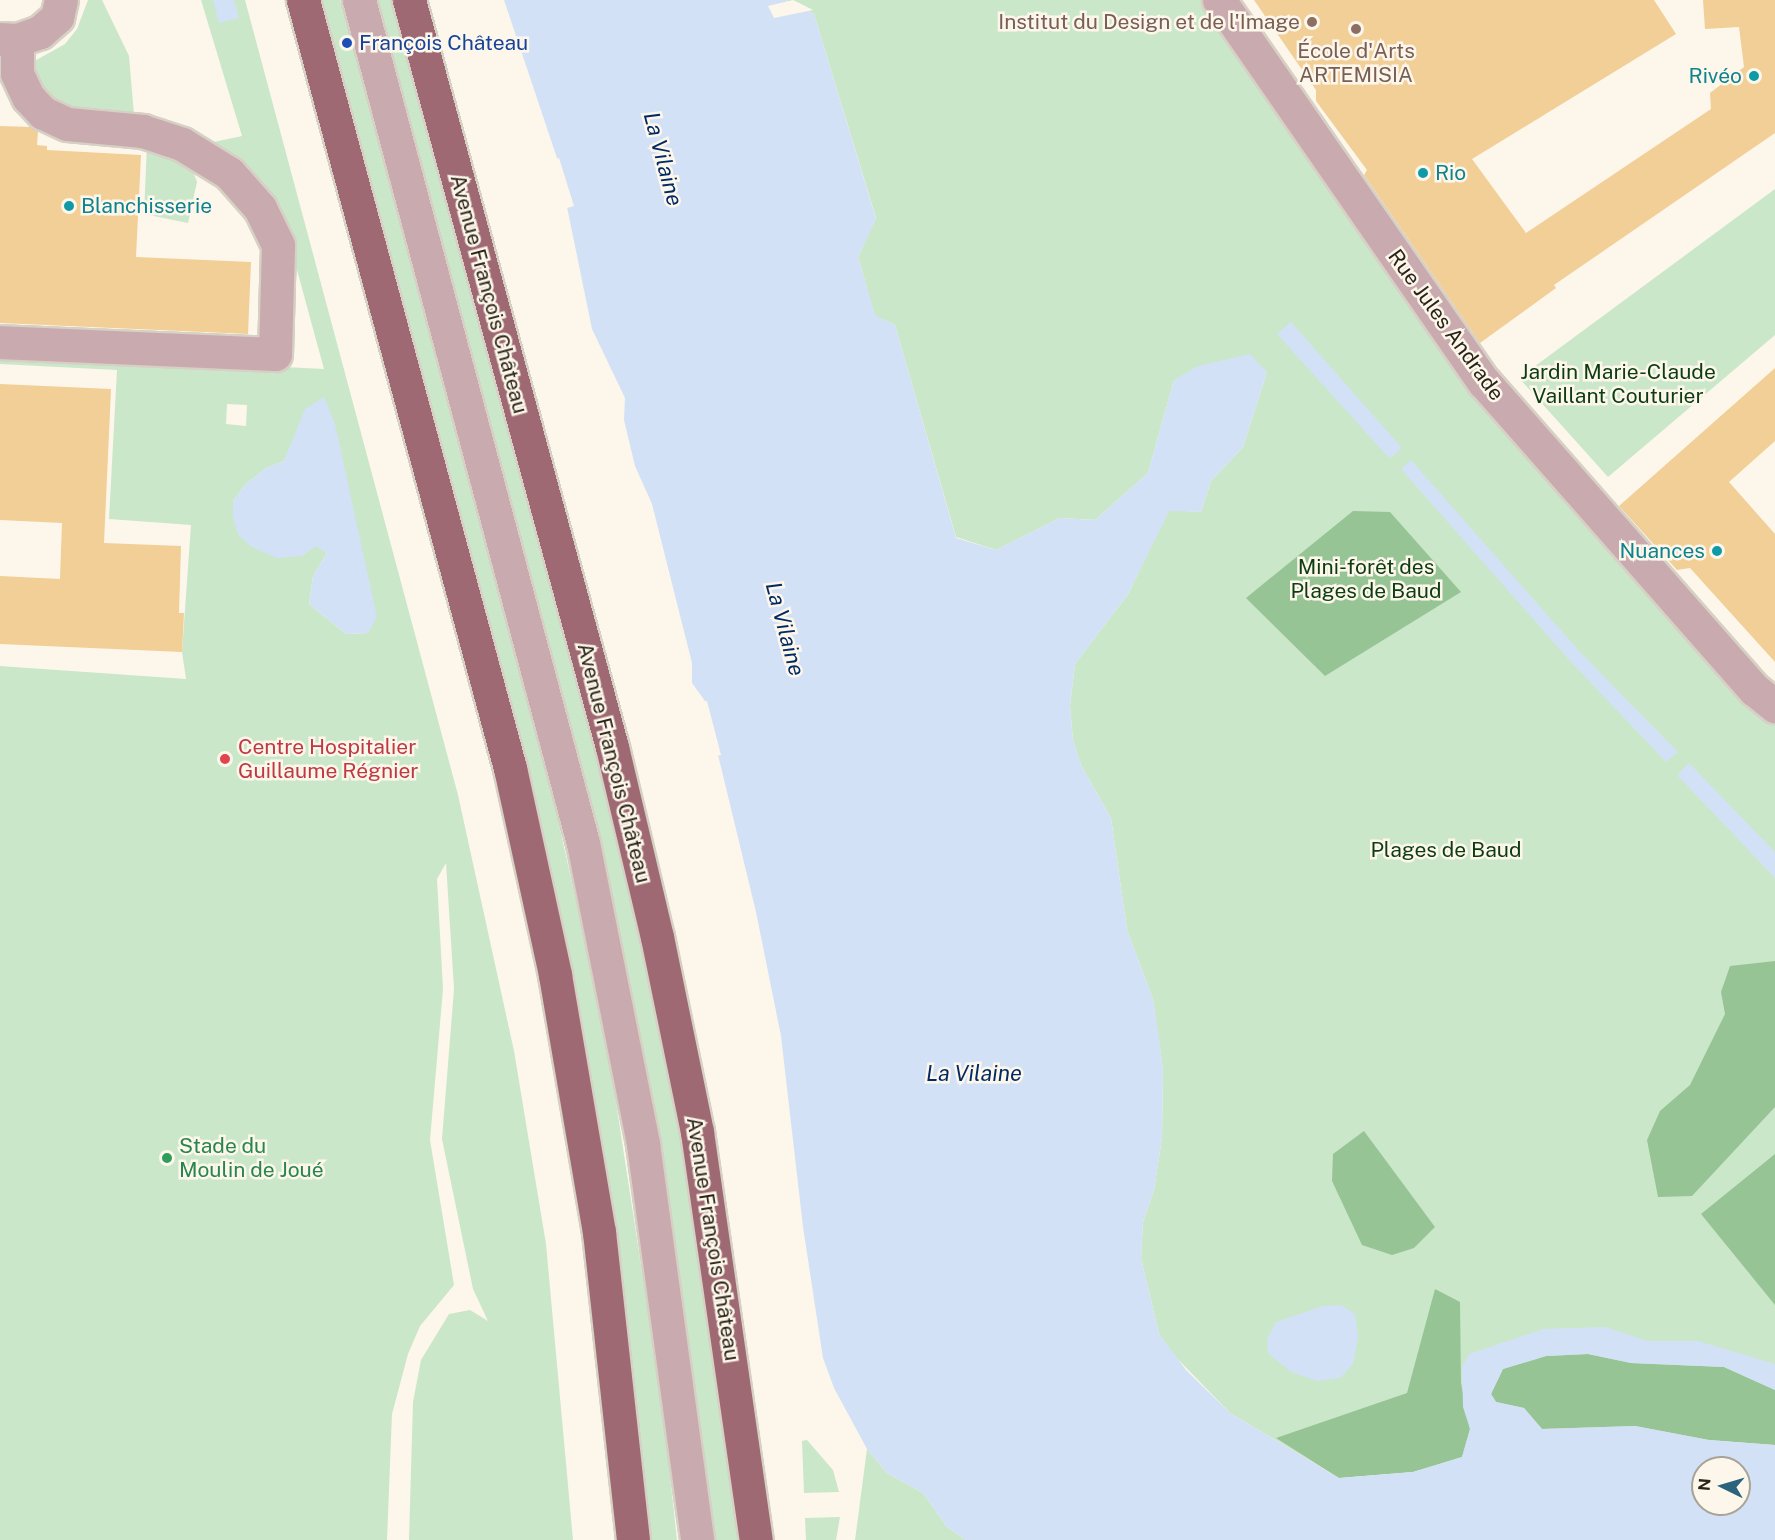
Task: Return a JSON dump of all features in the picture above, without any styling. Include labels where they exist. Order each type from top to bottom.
[{"type":"main road","points":[[303,0],[510,768],[552,963],[599,1232],[633,1540]]},
{"type":"main road","name":"Avenue François Château","points":[[409,0],[612,747],[657,937],[697,1132],[756,1540]]},
{"type":"street","points":[[0,342],[275,354],[278,245],[260,208],[229,174],[182,144],[143,131],[67,124],[43,112],[28,97],[17,73],[8,40],[40,32],[57,17],[61,0]]},
{"type":"street","points":[[359,0],[583,843],[643,1144],[697,1540]]},
{"type":"street","name":"Rue Jules Andrade","points":[[1219,0],[1484,381],[1755,690],[1775,706]]},
{"type":"green space","points":[[88,0],[102,0],[129,56],[134,115],[71,108],[56,101],[36,79],[31,63],[65,44],[77,29]]},
{"type":"green space","name":"Centre Hospitalier Guillaume Régnier","points":[[201,0],[245,0],[458,795],[514,1051],[546,1244],[573,1540],[409,1540],[413,1402],[421,1360],[449,1314],[470,1310],[488,1321],[473,1289],[442,1139],[454,989],[446,863],[437,879],[443,989],[430,1140],[454,1285],[420,1326],[408,1354],[392,1414],[387,1540],[0,1540],[0,666],[186,679],[182,652],[191,525],[109,519],[117,370],[0,364],[0,353],[324,369],[285,226],[209,143],[242,136]],"holes":[[[227,404],[247,405],[246,426],[226,424]],[[292,447],[368,633],[346,634],[309,604],[313,576],[327,553],[316,545],[302,556],[233,501],[245,485],[266,468],[284,461]]]},
{"type":"green space","points":[[320,0],[340,0],[531,697],[606,1037],[662,1402],[677,1540],[648,1540],[616,1240],[576,991],[516,720]]},
{"type":"green space","points":[[374,0],[399,0],[600,749],[680,1128],[744,1540],[711,1540],[659,1132],[579,754]]},
{"type":"green space","name":"Plages de Baud","points":[[786,0],[1202,0],[1300,145],[1752,703],[1775,724],[1775,1445],[1709,1440],[1339,1478],[1230,1413],[1169,1350],[1159,1334],[1141,1258],[1143,1222],[1154,1190],[1162,1138],[1163,1070],[1153,999],[1127,930],[1111,818],[1081,765],[1073,740],[1070,706],[1075,664],[1128,594],[1169,510],[1201,512],[1211,481],[1243,447],[1267,372],[1174,380],[1148,473],[1095,520],[1060,518],[996,550],[956,537],[895,325],[875,316],[858,257],[876,218],[814,14]]},
{"type":"green space","points":[[147,144],[194,174],[197,182],[188,223],[144,214]]},
{"type":"green space","name":"Jardin Marie-Claude Vaillant Couturier","points":[[1775,189],[1775,335],[1608,477],[1519,378]]},
{"type":"green space","name":"Mini-forêt des Plages de Baud","points":[[1353,511],[1390,512],[1461,592],[1325,676],[1246,598]]},
{"type":"green space","points":[[1775,961],[1775,1107],[1692,1196],[1658,1197],[1647,1140],[1660,1111],[1690,1085],[1725,1014],[1721,992],[1730,966]]},
{"type":"green space","points":[[1364,1131],[1435,1227],[1414,1248],[1392,1255],[1362,1245],[1332,1181],[1333,1154]]},
{"type":"green space","points":[[1775,1154],[1775,1305],[1701,1214]]},
{"type":"green space","points":[[1435,1289],[1460,1302],[1461,1383],[1470,1429],[1462,1457],[1413,1472],[1339,1478],[1276,1438],[1407,1393]]},
{"type":"green space","points":[[1588,1354],[1631,1363],[1724,1367],[1775,1390],[1775,1445],[1709,1440],[1635,1426],[1542,1429],[1524,1408],[1496,1402],[1491,1394],[1503,1369],[1546,1356]]},
{"type":"green space","points":[[807,1440],[833,1470],[839,1492],[804,1493],[802,1441]]},
{"type":"green space","points":[[867,1449],[887,1473],[923,1493],[947,1527],[966,1540],[855,1540]]},
{"type":"green space","points":[[840,1517],[836,1540],[806,1540],[805,1518]]},
{"type":"water","points":[[213,0],[234,0],[239,18],[219,23]]},
{"type":"water","name":"La Vilaine","points":[[504,0],[786,0],[814,14],[876,219],[858,257],[875,315],[895,325],[956,538],[996,550],[1060,518],[1095,520],[1148,473],[1174,380],[1198,366],[1250,354],[1267,372],[1243,447],[1211,481],[1201,512],[1169,511],[1128,594],[1075,664],[1070,706],[1073,740],[1081,765],[1111,818],[1127,930],[1153,999],[1158,1031],[1163,1070],[1162,1138],[1154,1190],[1143,1222],[1141,1258],[1159,1334],[1186,1370],[1230,1413],[1339,1478],[1413,1472],[1462,1457],[1470,1429],[1463,1407],[1462,1367],[1469,1354],[1543,1329],[1605,1327],[1648,1341],[1698,1341],[1775,1364],[1775,1390],[1724,1367],[1631,1363],[1588,1354],[1546,1356],[1503,1369],[1491,1394],[1496,1402],[1524,1408],[1542,1429],[1635,1426],[1709,1440],[1775,1445],[1775,1540],[966,1540],[947,1527],[923,1493],[887,1473],[867,1449],[834,1388],[823,1358],[803,1227],[781,1036],[756,912],[705,701],[692,683],[692,663],[652,504],[635,466],[624,420],[625,398],[592,329],[557,158]]},
{"type":"water","points":[[1291,322],[1402,448],[1395,454],[1389,458],[1277,334]]},
{"type":"water","points":[[324,397],[335,424],[377,617],[368,633],[346,634],[309,604],[313,576],[327,553],[316,546],[302,556],[277,558],[252,547],[238,535],[233,517],[233,501],[245,485],[266,468],[284,461],[305,409]]},
{"type":"water","points":[[1411,460],[1580,652],[1678,752],[1666,762],[1571,662],[1401,469]]},
{"type":"water","points":[[1689,763],[1775,852],[1775,878],[1677,775]]},
{"type":"water","points":[[1341,1305],[1355,1314],[1358,1337],[1353,1364],[1340,1378],[1317,1381],[1291,1372],[1268,1353],[1267,1339],[1276,1322],[1323,1306]]},
{"type":"pier","points":[[793,0],[813,10],[774,18],[768,6]]},
{"type":"pier","points":[[559,158],[574,206],[567,208],[554,160]]},
{"type":"pier","points":[[707,701],[721,755],[715,756],[702,702]]},
{"type":"building","points":[[1254,0],[1654,0],[1676,34],[1472,159],[1526,233],[1711,109],[1710,93],[1744,67],[1739,27],[1705,29],[1703,0],[1775,0],[1775,133],[1554,285],[1556,288],[1480,343],[1364,175],[1367,170],[1316,101],[1316,90]]},
{"type":"building","name":"Blanchisserie","points":[[0,126],[31,127],[38,131],[37,145],[47,146],[47,150],[141,155],[136,257],[251,262],[248,334],[0,323]]},
{"type":"building","name":"Nuances","points":[[1775,368],[1775,441],[1729,482],[1775,534],[1775,662],[1690,568],[1677,570],[1619,506]]},
{"type":"building","points":[[0,384],[111,389],[104,543],[181,546],[179,613],[184,613],[182,652],[0,644],[0,576],[60,579],[62,523],[0,520]]},
{"type":"place","name":"Institut du Design et de l'Image","points":[[1312,22]]},
{"type":"place","name":"École d'Arts ARTEMISIA","points":[[1356,29]]},
{"type":"place","name":"François Château","points":[[347,43]]},
{"type":"place","name":"Rivéo","points":[[1754,76]]},
{"type":"place","name":"Rio","points":[[1423,173]]},
{"type":"place","name":"Blanchisserie","points":[[69,206]]},
{"type":"place","name":"Nuances","points":[[1717,551]]},
{"type":"place","name":"Centre Hospitalier Guillaume Régnier","points":[[225,759]]},
{"type":"place","name":"Stade du Moulin de Joué","points":[[167,1158]]}]
